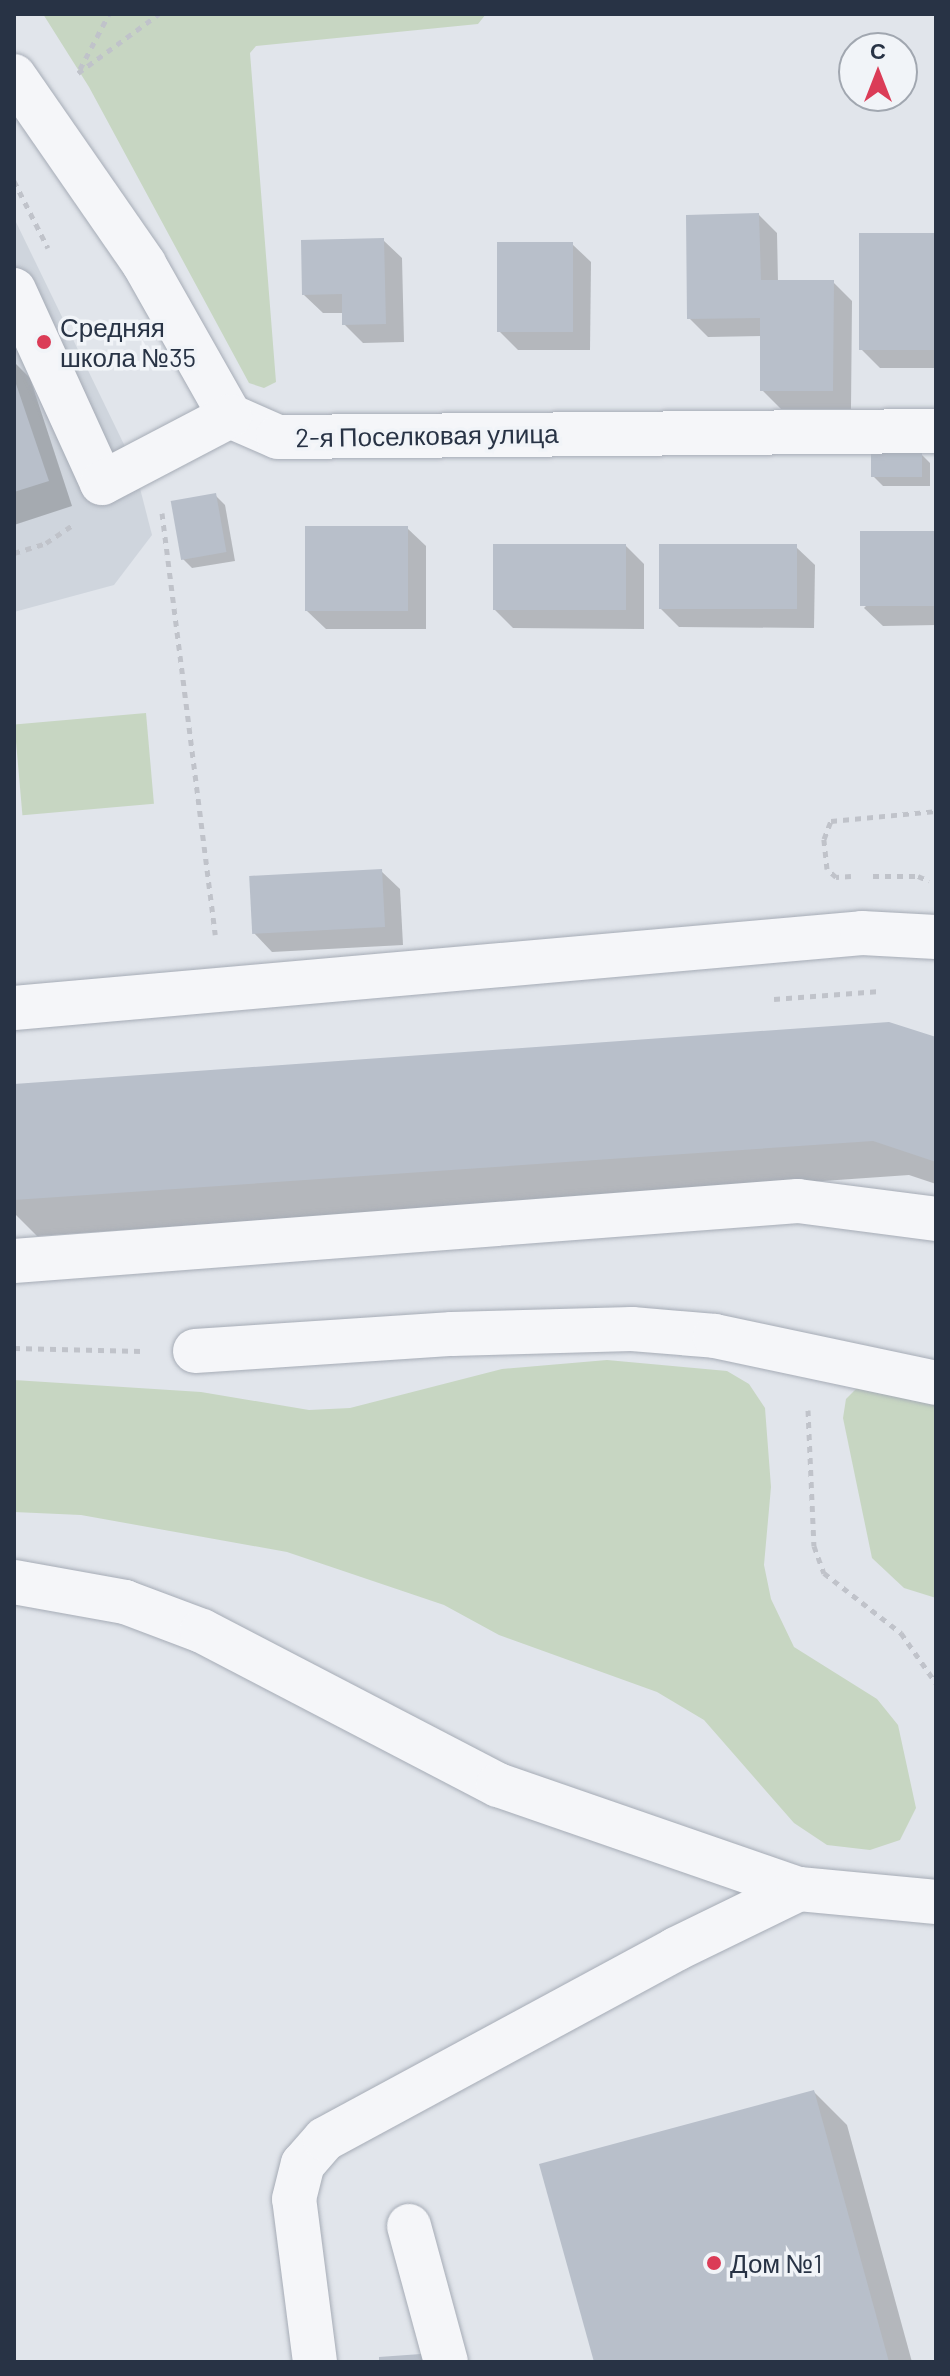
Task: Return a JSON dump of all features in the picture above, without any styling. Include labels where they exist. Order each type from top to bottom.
[{"type":"street","points":[[14,290],[102,483],[153,460],[230,416],[144,264],[21,102]]},
{"type":"street","name":"2-я Поселковая улица","points":[[230,416],[278,437],[936,431]]},
{"type":"street","points":[[14,1008],[847,935],[936,937]]},
{"type":"street","points":[[14,1261],[798,1201],[936,1219]]},
{"type":"street","points":[[195,1351],[452,1334],[632,1329],[715,1336],[936,1383]]},
{"type":"street","points":[[14,1582],[125,1602],[202,1631],[498,1785],[799,1889],[936,1902]]},
{"type":"street","points":[[315,2362],[294,2199],[303,2164],[325,2139],[676,1949],[799,1889]]},
{"type":"street","points":[[409,2226],[446,2362]]},
{"type":"path","points":[[78,73],[109,14]]},
{"type":"path","points":[[21,102],[78,73],[159,14]]},
{"type":"path","points":[[153,460],[214,931]]},
{"type":"path","points":[[934,886],[918,876],[836,877],[827,869],[824,839],[831,821],[936,811]]},
{"type":"path","points":[[14,1348],[195,1351]]},
{"type":"path","points":[[805,1353],[814,1546],[824,1573],[901,1633],[936,1683]]},
{"type":"shaded area","name":"Средняя школа №35","points":[[14,218],[134,465],[152,535],[114,585],[14,612]]},
{"type":"green space","points":[[43,14],[486,14],[478,24],[256,46],[250,53],[276,382],[264,388],[249,383],[89,87]]},
{"type":"green space","points":[[146,713],[154,804],[22,815],[15,725]]},
{"type":"green space","points":[[607,1360],[727,1371],[749,1384],[765,1408],[771,1487],[764,1565],[771,1599],[794,1647],[877,1699],[898,1725],[916,1808],[900,1840],[870,1850],[827,1845],[794,1823],[704,1720],[657,1692],[499,1635],[444,1605],[287,1552],[81,1515],[14,1512],[14,1380],[201,1392],[309,1410],[350,1408],[502,1369]]},
{"type":"green space","points":[[862,1383],[936,1400],[936,1598],[904,1588],[872,1558],[843,1418],[846,1399]]},
{"type":"building","points":[[759,213],[761,280],[834,280],[833,391],[760,391],[760,318],[687,319],[686,215]]},
{"type":"building","points":[[859,233],[936,233],[936,350],[859,350]]},
{"type":"building","points":[[384,238],[386,324],[342,325],[342,294],[302,295],[301,240]]},
{"type":"building","points":[[497,242],[573,242],[573,332],[497,332]]},
{"type":"building","points":[[14,378],[49,481],[14,492]]},
{"type":"building","points":[[871,452],[922,452],[922,477],[871,477]]},
{"type":"building","points":[[216,493],[226,552],[181,560],[171,501]]},
{"type":"building","points":[[305,526],[408,526],[408,611],[305,611]]},
{"type":"building","points":[[860,531],[936,531],[936,606],[860,606]]},
{"type":"building","points":[[493,544],[626,544],[626,610],[493,610]]},
{"type":"building","points":[[659,544],[797,544],[797,609],[659,609]]},
{"type":"building","points":[[382,869],[385,927],[252,934],[249,876]]},
{"type":"building","points":[[889,1022],[936,1037],[936,1162],[873,1141],[14,1200],[14,1084]]},
{"type":"building","name":"Дом №1","points":[[814,2090],[889,2362],[594,2362],[539,2164]]},
{"type":"building","points":[[435,2353],[436,2362],[379,2362],[379,2357]]},
{"type":"place","name":"Средняя школа №35","points":[[44,342]]},
{"type":"place","name":"Дом №1","points":[[714,2263]]}]
